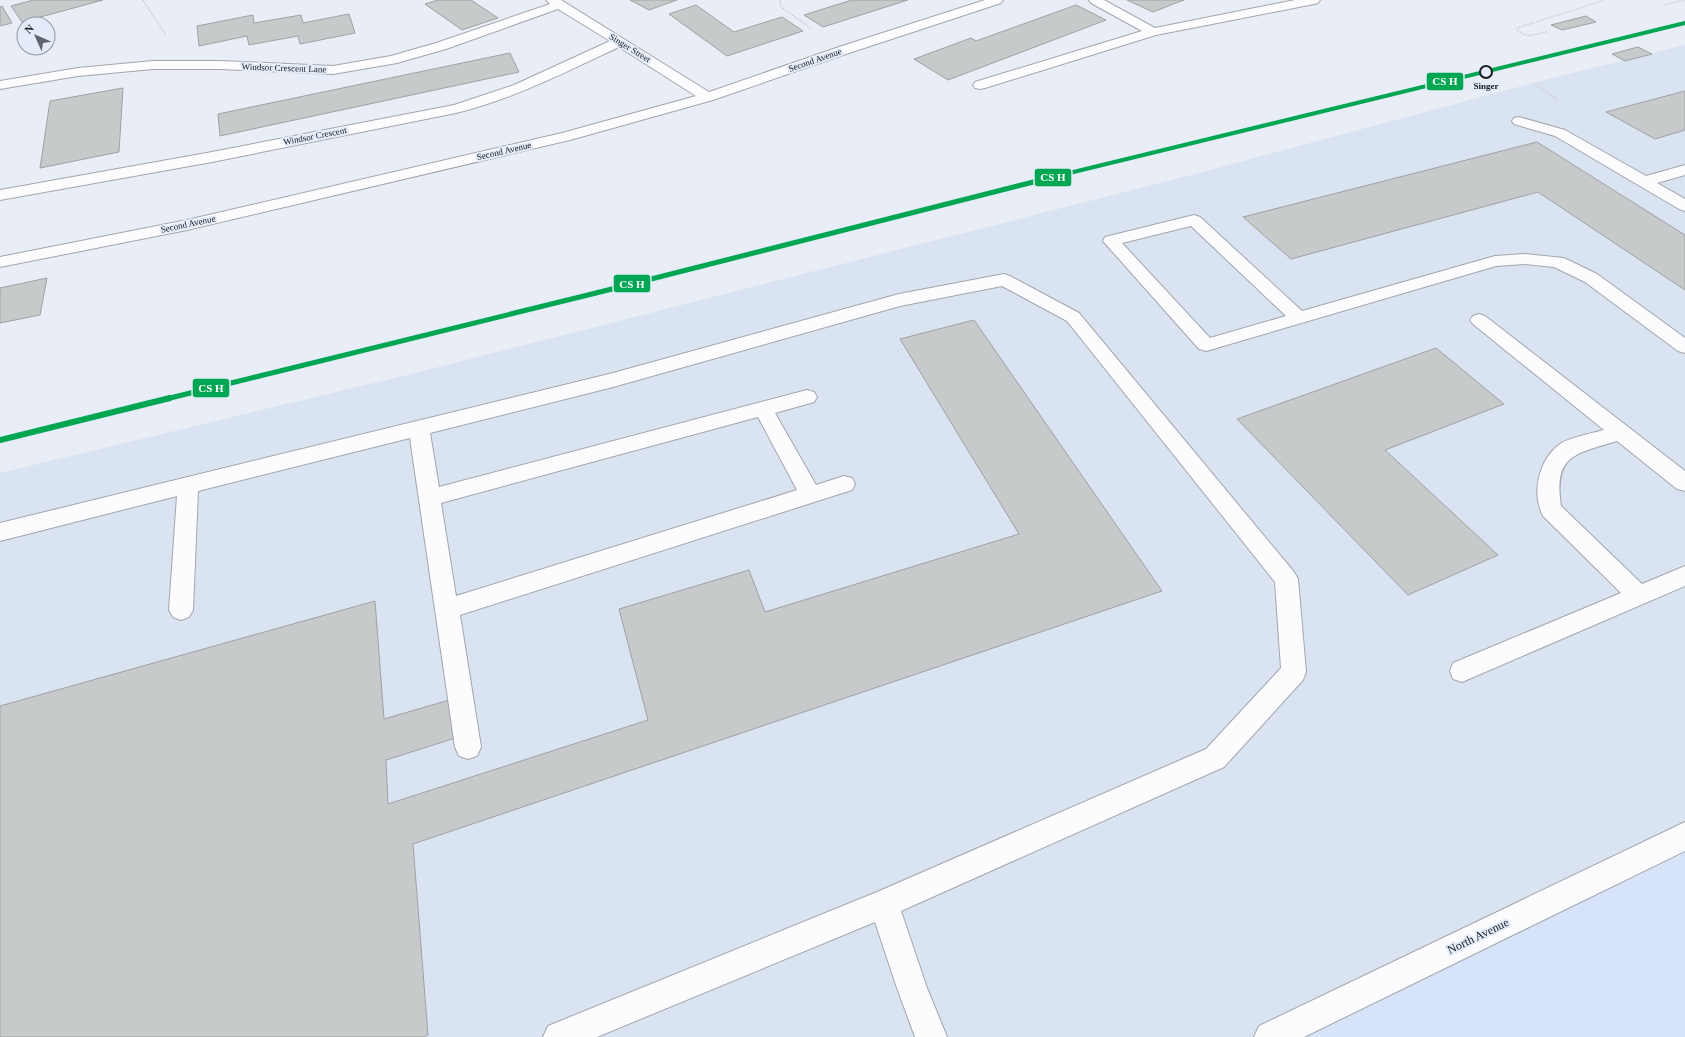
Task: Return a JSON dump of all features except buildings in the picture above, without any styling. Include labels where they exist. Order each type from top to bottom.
[{"type":"street","name":"Second Avenue","points":[[0,262],[187,225],[549,141],[708,97],[844,50],[998,0]]},
{"type":"street","points":[[1096,0],[1153,32]]},
{"type":"street","points":[[980,85],[1153,32],[1314,0]]},
{"type":"street","name":"Singer Street","points":[[555,2],[708,97]]},
{"type":"street","name":"Windsor Crescent Lane","points":[[0,85],[78,72],[153,65],[219,65],[333,70],[392,60],[441,46],[555,2]]},
{"type":"street","name":"Windsor Crescent","points":[[0,195],[212,156],[477,104],[509,93],[619,42]]},
{"type":"street","points":[[1519,121],[1560,133],[1685,206]]},
{"type":"street","points":[[1643,182],[1685,170]]},
{"type":"street","points":[[1298,317],[1194,220],[1112,241],[1206,345],[1298,317],[1495,261],[1525,259],[1558,262],[1591,278],[1685,347]]},
{"type":"street","points":[[0,532],[613,380],[899,300],[1004,280],[1073,317],[1286,579],[1294,672],[1215,758],[884,904],[559,1037]]},
{"type":"street","points":[[1479,320],[1685,483]]},
{"type":"street","points":[[430,498],[807,397]]},
{"type":"street","points":[[763,408],[810,494]]},
{"type":"street","points":[[419,429],[468,747]]},
{"type":"street","points":[[1620,432],[1568,449],[1553,464],[1548,490],[1551,510],[1639,596]]},
{"type":"street","points":[[447,609],[844,484]]},
{"type":"street","points":[[182,610],[188,486]]},
{"type":"street","points":[[1462,671],[1685,576]]},
{"type":"street","name":"North Avenue","points":[[1270,1037],[1685,836]]},
{"type":"street","points":[[884,904],[912,988],[931,1037]]},
{"type":"path","points":[[780,0],[781,7],[844,50]]},
{"type":"path","points":[[1547,32],[1527,36],[1517,30],[1517,28],[1605,0]]},
{"type":"path","points":[[1664,5],[1685,0]]},
{"type":"shaded area","points":[[1685,45],[1685,1037],[0,1037],[0,473],[403,376],[1199,173],[1533,83]]},
{"type":"shaded area","points":[[1685,836],[1685,1037],[1270,1037]]},
{"type":"transit line","points":[[0,440],[596,293],[1009,188],[1685,23]]},
{"type":"place","name":"Singer","points":[[1486,72]]}]
